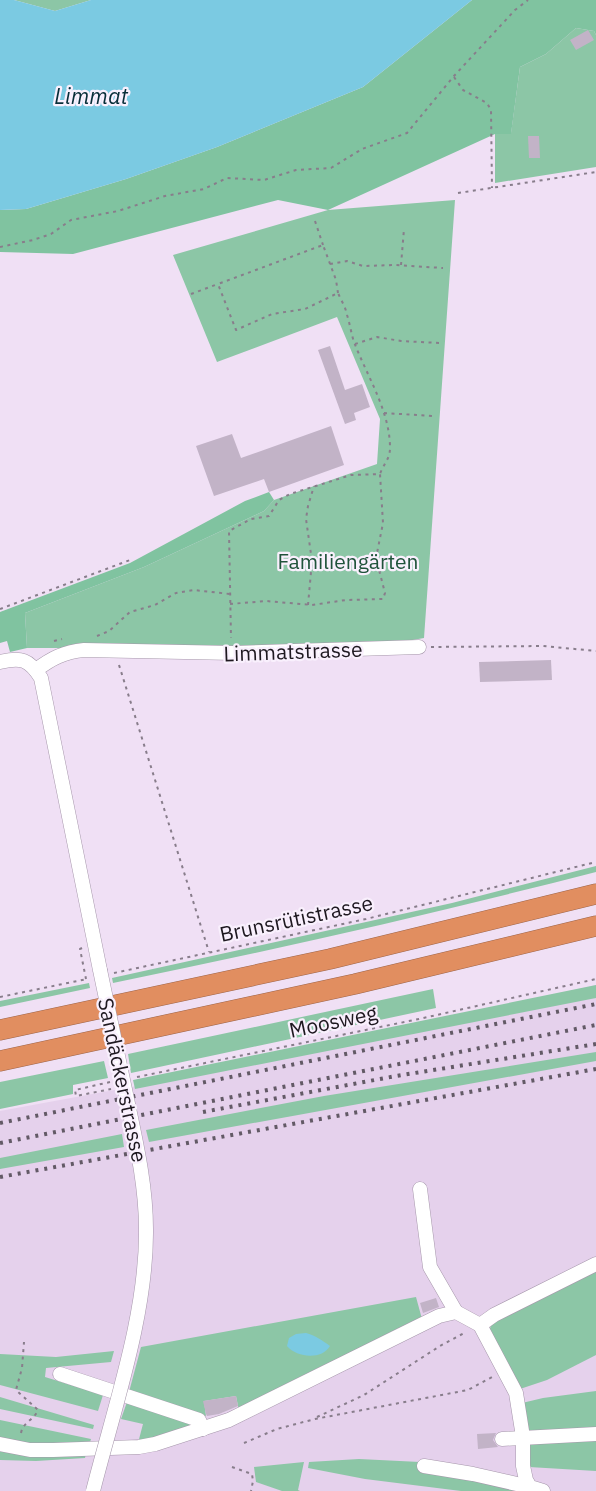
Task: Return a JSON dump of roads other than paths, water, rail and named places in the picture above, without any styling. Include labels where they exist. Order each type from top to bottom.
[{"type":"highway","points":[[0,1030],[330,959],[596,894]]},
{"type":"highway","points":[[0,1061],[355,984],[596,926]]},
{"type":"street","name":"Limmatstrasse","points":[[36,670],[52,658],[67,652],[84,650],[231,653],[419,647]]},
{"type":"street","points":[[0,662],[15,658],[25,660],[36,670]]},
{"type":"street","name":"Sandäckerstrasse","points":[[36,670],[41,678],[141,1163],[146,1230],[144,1273],[136,1321],[93,1491]]},
{"type":"street","points":[[420,1189],[430,1267],[456,1312],[480,1325],[516,1393],[523,1437],[523,1466],[536,1489]]},
{"type":"street","points":[[480,1325],[494,1315],[596,1264]]},
{"type":"street","points":[[0,1444],[30,1450],[139,1448],[229,1420],[439,1316],[456,1312]]},
{"type":"street","points":[[60,1374],[199,1420],[203,1429]]},
{"type":"street","points":[[502,1438],[596,1434]]},
{"type":"street","points":[[424,1466],[473,1474],[536,1489]]},
{"type":"water","name":"Limmat","points":[[0,0],[14,0],[55,11],[91,0],[472,0],[363,87],[217,147],[126,179],[26,209],[0,210]]},
{"type":"water","points":[[306,1333],[330,1346],[321,1354],[309,1356],[297,1353],[287,1346],[289,1338],[296,1334]]},
{"type":"railway","points":[[0,1123],[596,1004]]},
{"type":"railway","points":[[0,1143],[596,1025]]},
{"type":"railway","points":[[203,1112],[396,1076],[596,1044]]},
{"type":"railway","points":[[0,1177],[596,1069]]},
{"type":"park label","name":"Familiengärten","points":[[348,561]]}]
